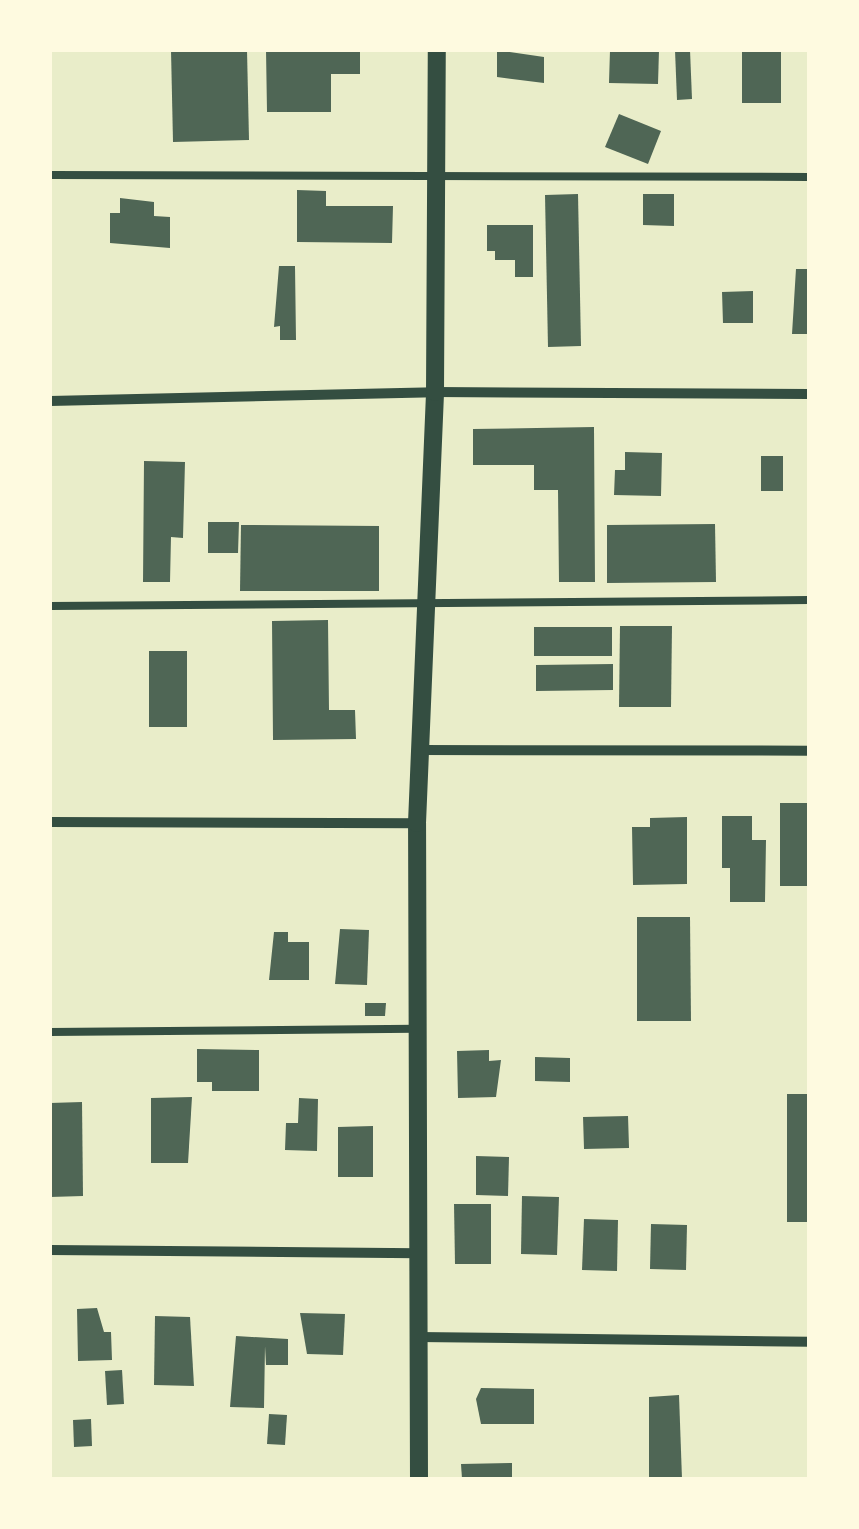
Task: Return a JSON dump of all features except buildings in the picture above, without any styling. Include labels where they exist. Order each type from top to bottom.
[{"type":"street","points":[[420,1479],[417,823],[434,392],[437,50]]},
{"type":"street","points":[[50,401],[434,392],[809,394]]},
{"type":"street","points":[[420,750],[809,751]]},
{"type":"street","points":[[50,822],[417,823]]},
{"type":"street","points":[[50,1250],[418,1253]]},
{"type":"street","points":[[417,1337],[809,1342]]},
{"type":"lane","points":[[50,175],[809,176]]},
{"type":"lane","points":[[50,606],[428,598],[809,600]]},
{"type":"lane","points":[[50,1032],[417,1029]]}]
